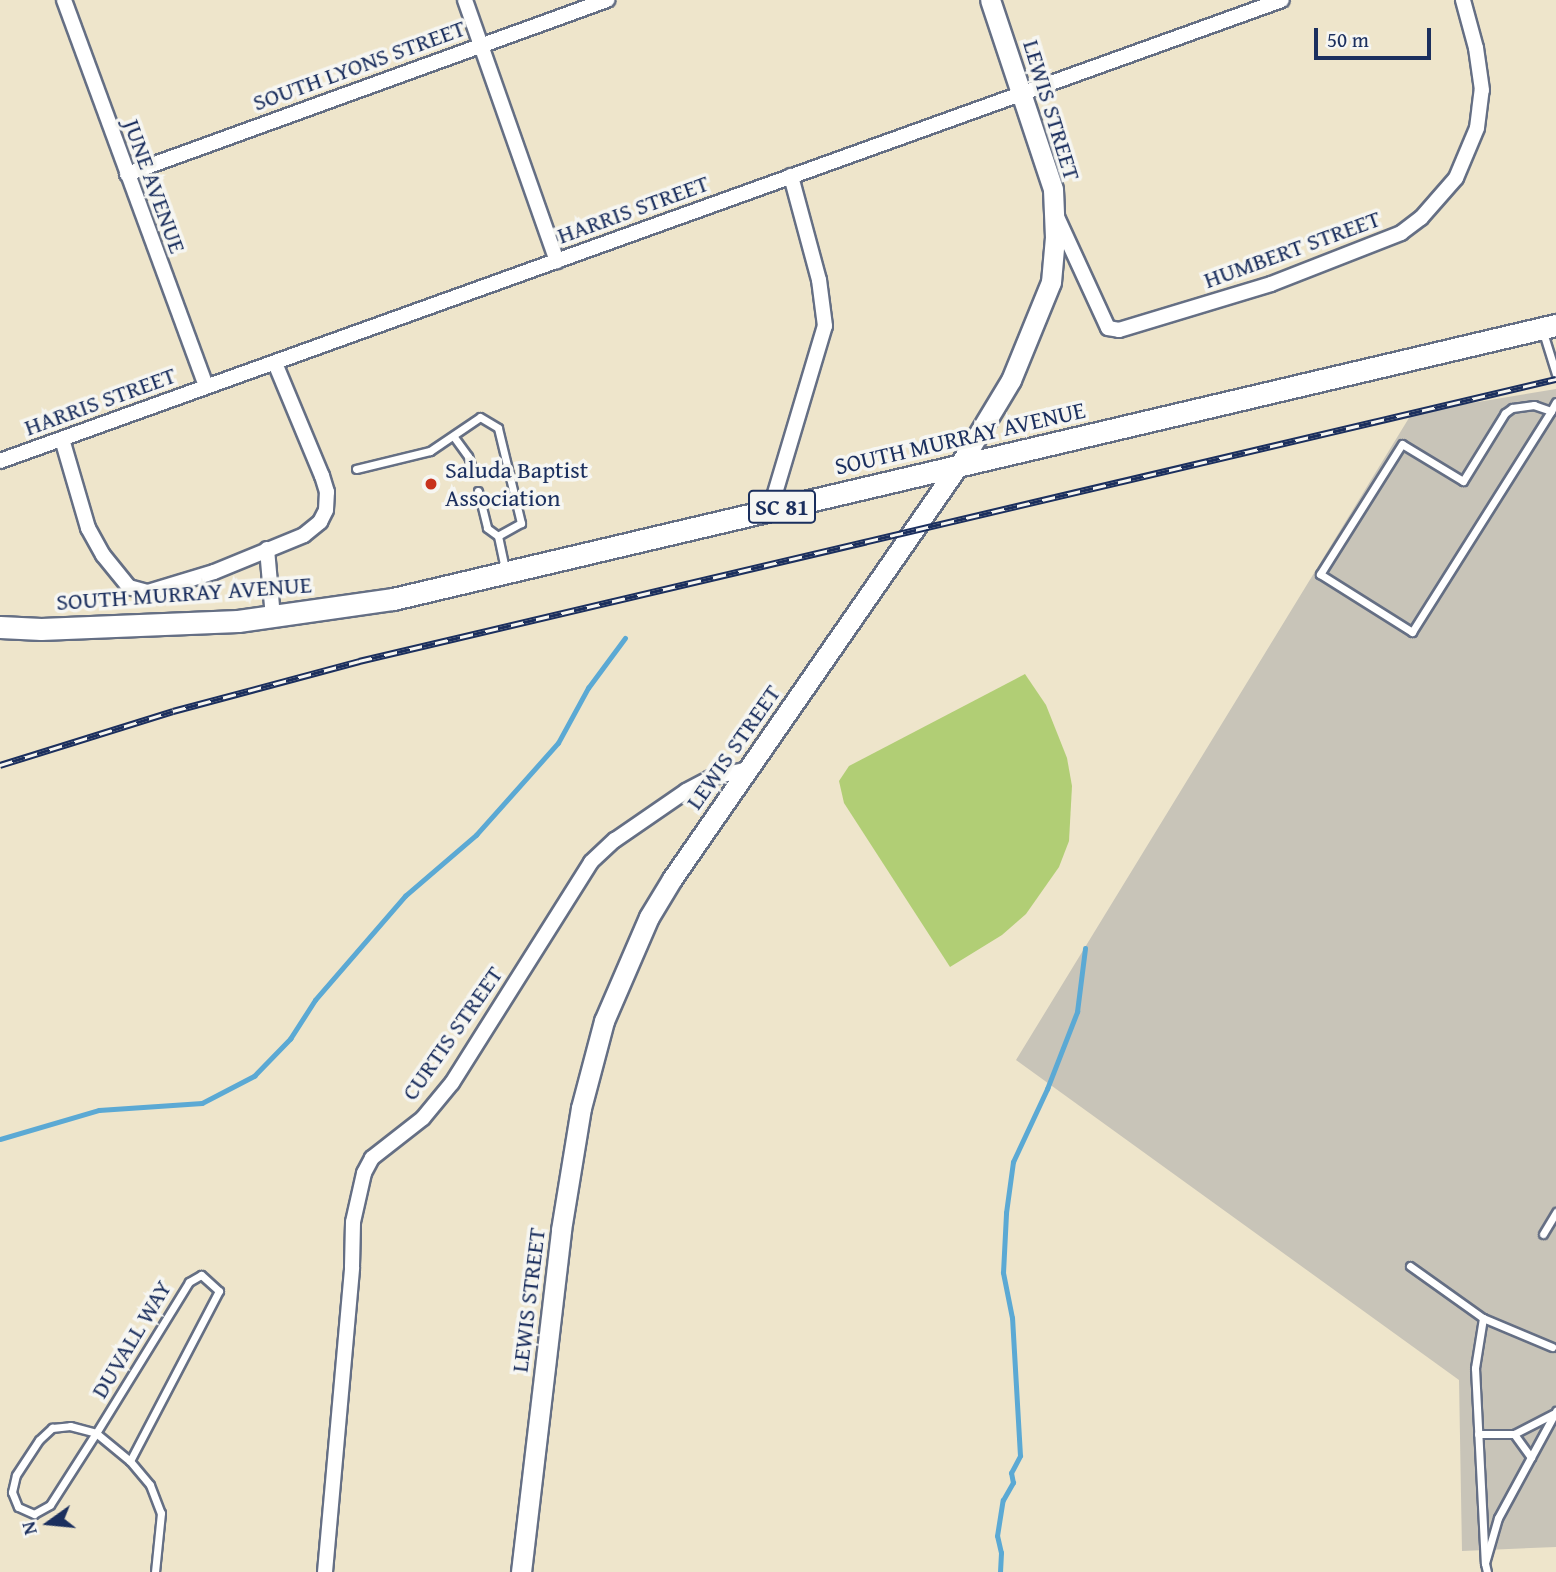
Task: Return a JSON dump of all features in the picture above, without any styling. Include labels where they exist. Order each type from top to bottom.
[{"type":"main road","name":"SOUTH MURRAY AVENUE","points":[[0,627],[153,625],[273,617],[393,599],[1549,327]]},
{"type":"street","name":"JUNE AVENUE","points":[[64,0],[206,386]]},
{"type":"street","points":[[466,0],[557,261]]},
{"type":"street","name":"SOUTH LYONS STREET","points":[[127,174],[607,0]]},
{"type":"street","name":"LEWIS STREET","points":[[521,1572],[561,1230],[581,1108],[604,1021],[649,917],[695,842],[959,465],[1012,380],[1033,333],[1051,282],[1055,212],[1053,189],[1023,92],[990,0]]},
{"type":"street","name":"HARRIS STREET","points":[[0,461],[1282,0]]},
{"type":"street","name":"HUMBERT STREET","points":[[1055,212],[1108,328],[1119,330],[1271,284],[1401,233],[1421,218],[1456,178],[1477,128],[1482,90],[1476,48],[1463,0]]},
{"type":"street","points":[[770,510],[825,326],[819,280],[791,177]]},
{"type":"street","points":[[62,439],[88,528],[103,555],[129,587],[148,592],[175,586],[304,535],[320,522],[326,510],[327,492],[275,363]]},
{"type":"street","points":[[267,549],[273,617]]},
{"type":"street","name":"CURTIS STREET","points":[[325,1572],[352,1267],[353,1222],[363,1173],[383,1146],[423,1118],[452,1083],[592,862],[615,840],[686,791],[709,778],[746,770]]},
{"type":"lane","points":[[1549,327],[1556,374]]},
{"type":"lane","points":[[1551,411],[1534,405],[1512,408],[1505,413],[1463,481],[1402,444],[1320,575],[1412,632],[1551,411],[1556,402]]},
{"type":"lane","points":[[356,469],[430,451],[454,438],[480,417],[498,428],[521,523],[498,536]]},
{"type":"lane","points":[[454,438],[468,456],[474,475]]},
{"type":"lane","points":[[478,491],[487,528],[498,536],[506,573]]},
{"type":"lane","points":[[1543,1234],[1556,1212]]},
{"type":"lane","points":[[1410,1266],[1483,1318],[1552,1347]]},
{"type":"lane","name":"DUVALL WAY","points":[[130,1461],[219,1291],[201,1275],[189,1282],[96,1433],[50,1505],[34,1514],[18,1507],[12,1492],[16,1475],[52,1428],[70,1426],[96,1433],[130,1461],[149,1485],[161,1513],[161,1538],[155,1572]]},
{"type":"lane","points":[[1483,1318],[1475,1368],[1487,1572]]},
{"type":"lane","points":[[1478,1434],[1514,1434],[1555,1412]]},
{"type":"lane","points":[[1485,1563],[1498,1518],[1555,1412]]},
{"type":"lane","points":[[1514,1434],[1531,1457]]},
{"type":"shaded area","points":[[1556,389],[1556,1547],[1462,1551],[1459,1380],[1016,1060],[1412,413]]},
{"type":"green space","points":[[1025,674],[1046,705],[1067,758],[1072,786],[1069,841],[1059,867],[1026,914],[1002,935],[950,967],[844,803],[839,781],[849,766]]},
{"type":"waterway","points":[[0,1139],[99,1110],[202,1103],[254,1076],[290,1039],[315,1000],[405,896],[476,835],[558,743],[588,688],[625,638]]},
{"type":"waterway","points":[[1000,1572],[1001,1553],[997,1536],[1003,1500],[1013,1483],[1011,1473],[1020,1456],[1012,1318],[1003,1273],[1006,1213],[1013,1162],[1047,1089],[1077,1012],[1085,949]]},
{"type":"railway","points":[[0,765],[173,711],[359,661],[1556,379]]},
{"type":"place","name":"Saluda Baptist Association","points":[[431,484]]}]
